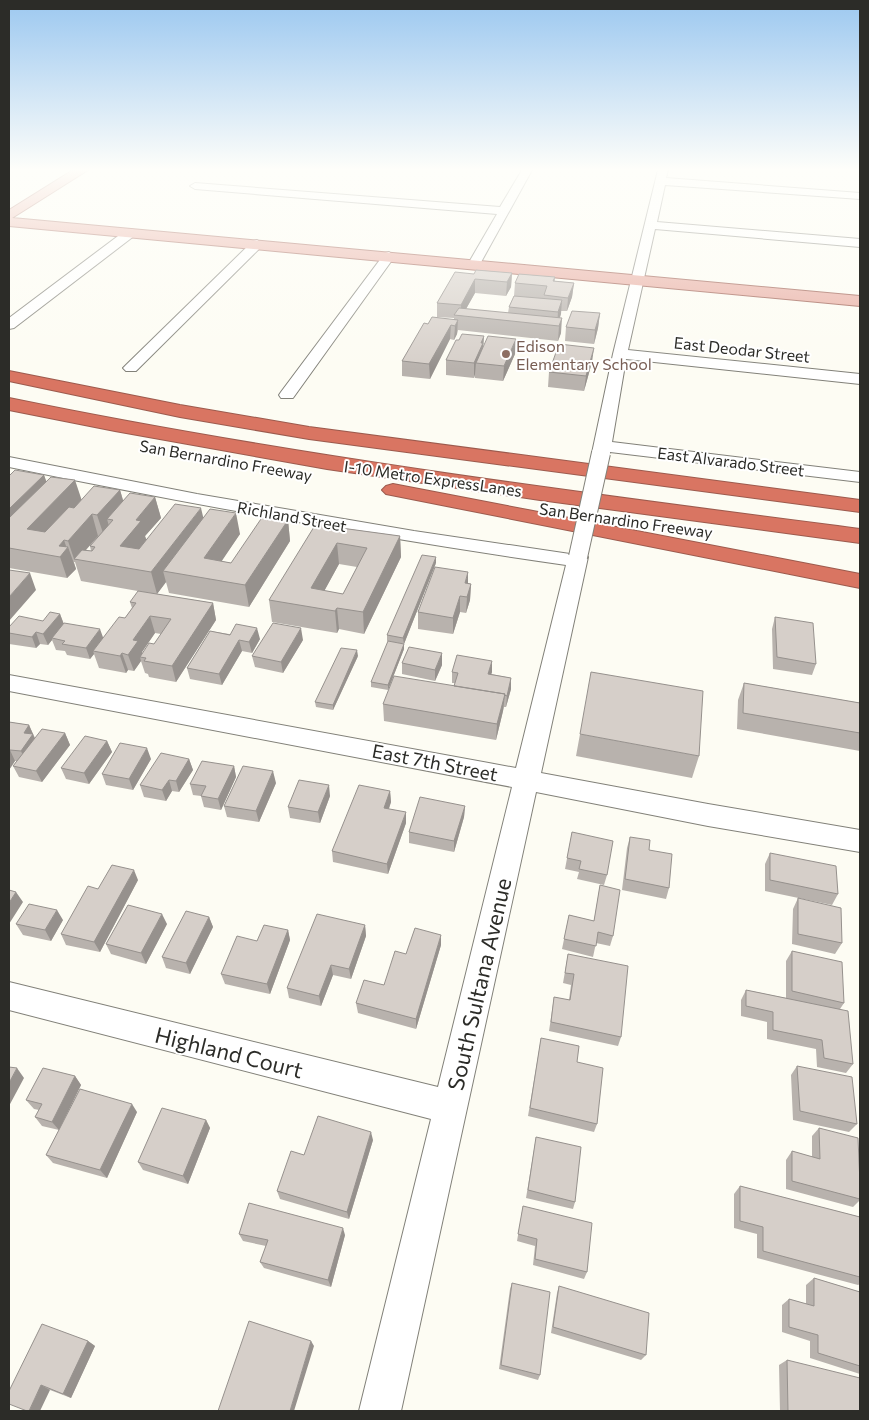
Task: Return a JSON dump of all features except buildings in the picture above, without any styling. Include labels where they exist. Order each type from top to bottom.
[{"type":"highway","points":[[9,376],[170,409],[309,433],[860,506]]},
{"type":"highway","name":"I-10 Metro ExpressLanes","points":[[9,389],[177,423],[324,448],[860,520]]},
{"type":"highway","name":"I-10 Metro ExpressLanes","points":[[9,404],[142,432],[284,457],[860,536]]},
{"type":"highway","name":"San Bernardino Freeway","points":[[9,420],[136,445],[369,484],[860,552]]},
{"type":"highway","points":[[622,475],[720,478],[860,493]]},
{"type":"highway","points":[[369,484],[474,507],[860,581]]},
{"type":"main road","points":[[168,236],[860,300]]},
{"type":"street","points":[[9,325],[126,236]]},
{"type":"street","points":[[474,264],[490,236]]},
{"type":"street","name":"South Sultana Avenue","points":[[380,1411],[577,559],[602,449],[620,354],[647,236]]},
{"type":"street","points":[[781,236],[860,243]]},
{"type":"street","points":[[130,368],[257,244]]},
{"type":"street","points":[[287,395],[389,256]]},
{"type":"street","name":"East Deodar Street","points":[[620,354],[860,378]]},
{"type":"street","name":"East Alvarado Street","points":[[602,449],[860,477]]},
{"type":"street","name":"Richland Street","points":[[9,462],[197,500],[414,537],[577,559]]},
{"type":"street","name":"East 7th Street","points":[[9,683],[860,841]]},
{"type":"street","name":"Highland Court","points":[[9,996],[450,1107]]},
{"type":"place","name":"Edison Elementary School","points":[[506,354]]}]
